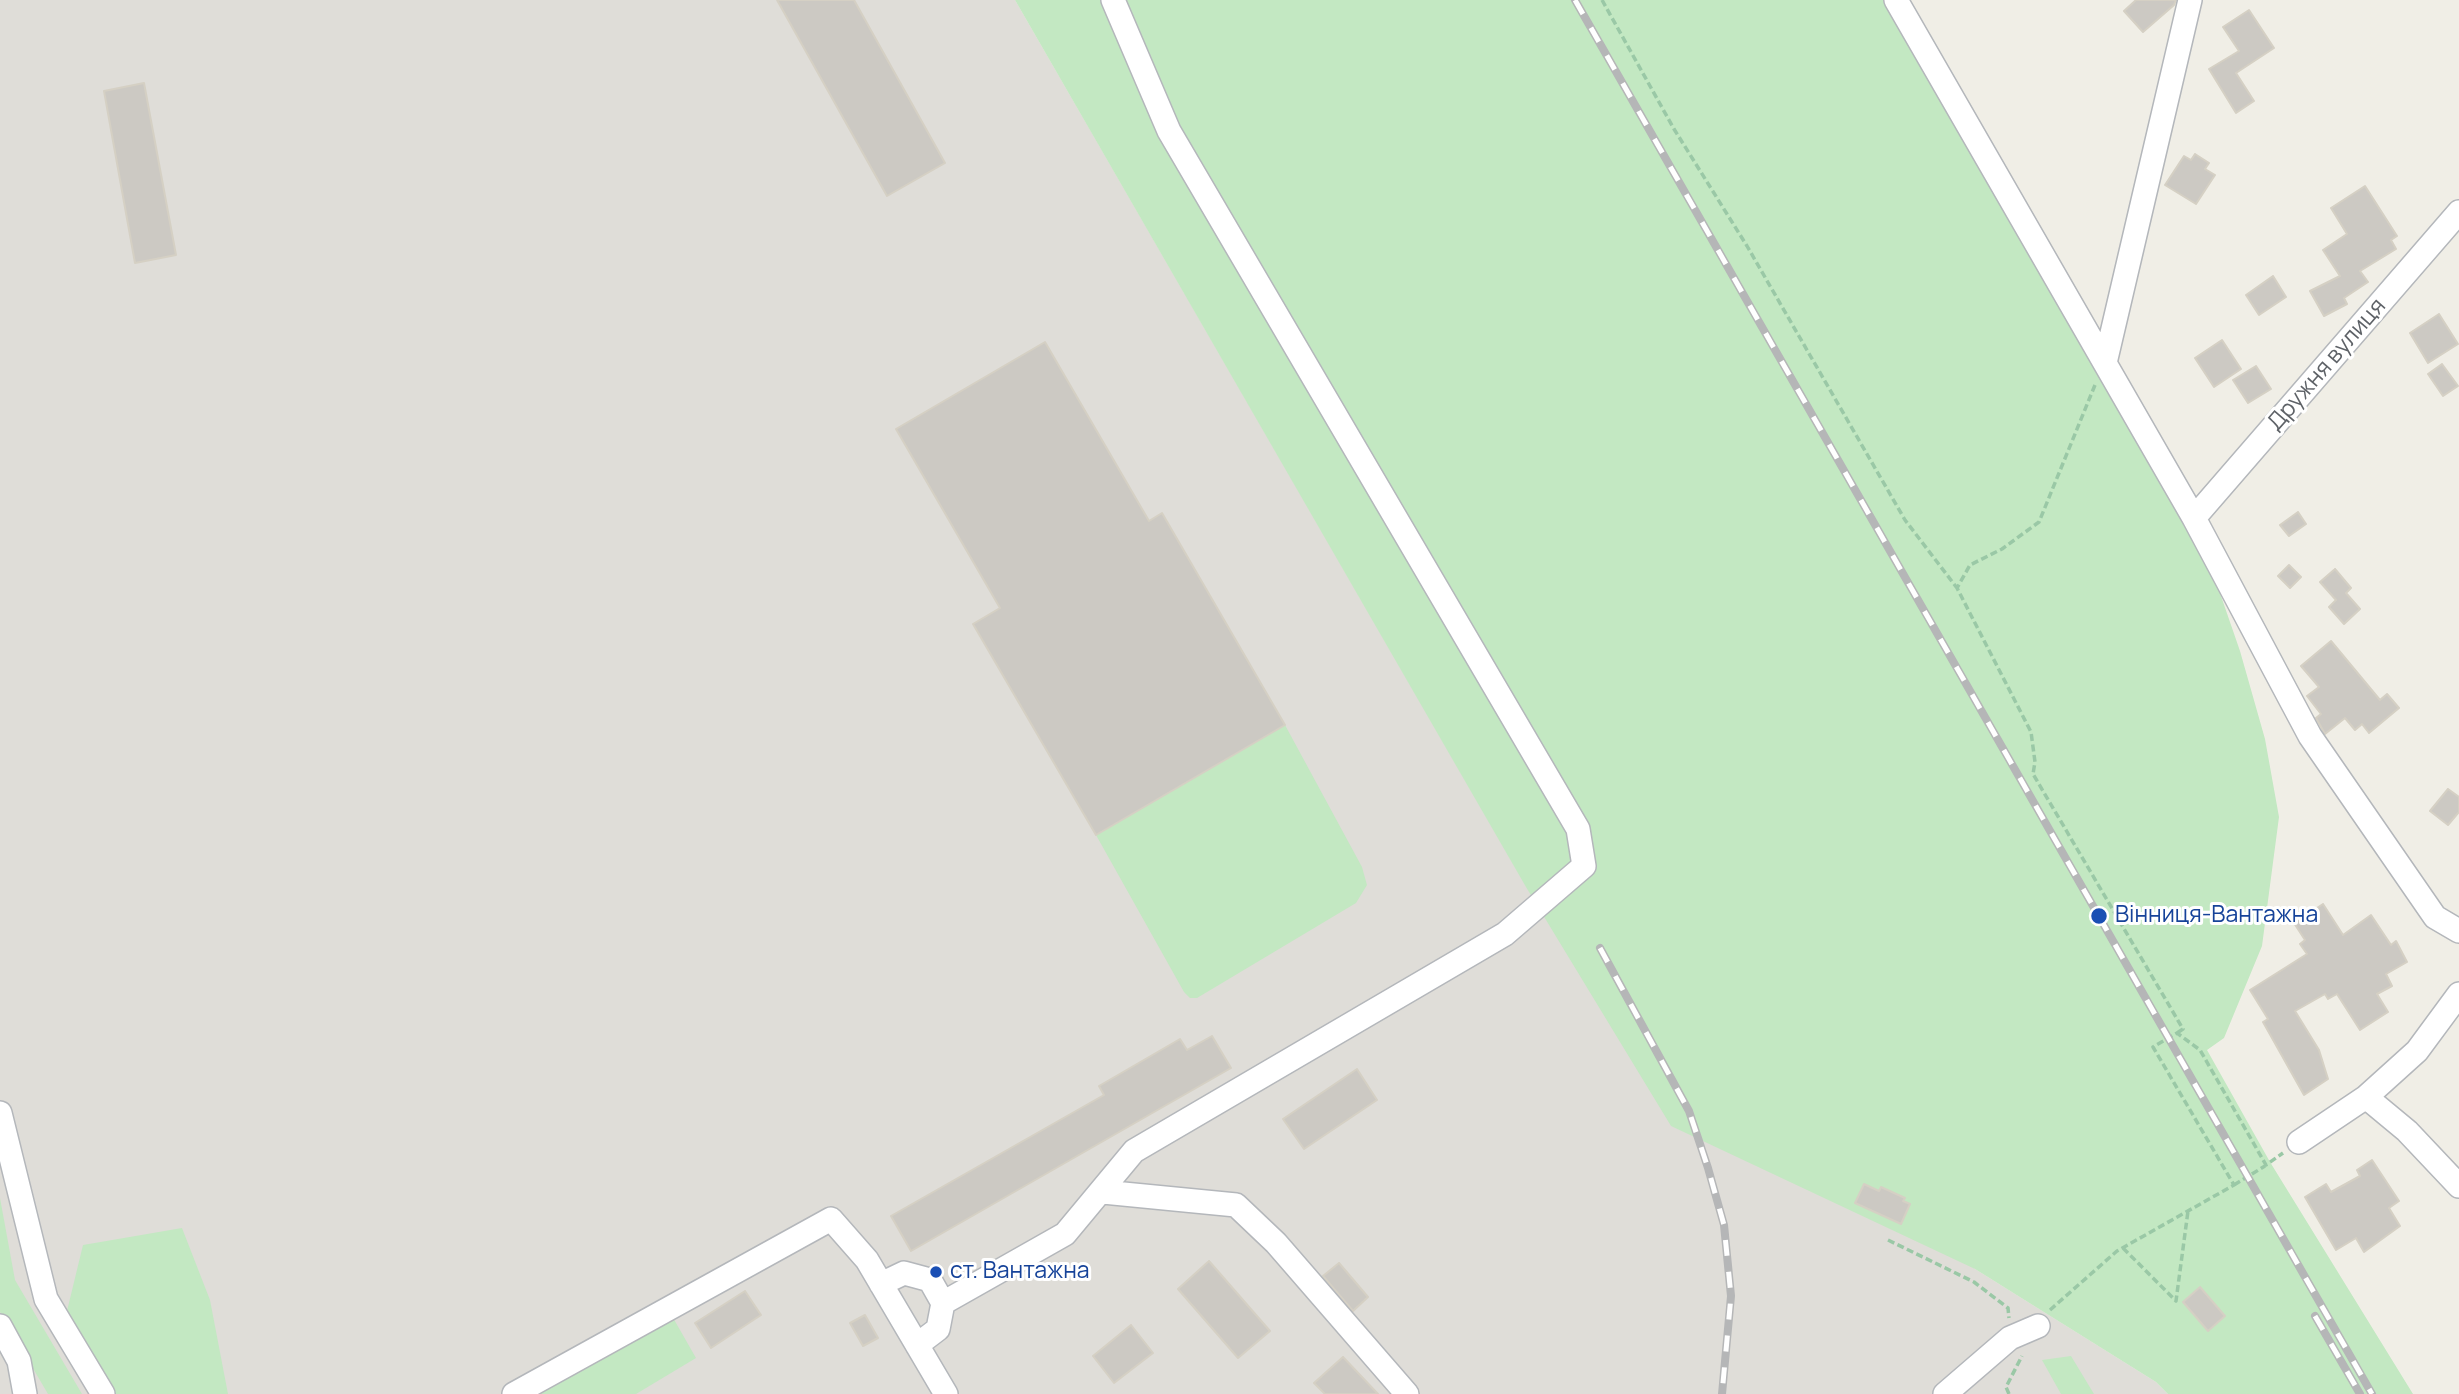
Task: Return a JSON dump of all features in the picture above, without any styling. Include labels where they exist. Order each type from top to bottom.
[{"type":"street","points":[[943,1303],[1065,1234],[1135,1151],[1505,934],[1584,866],[1578,829],[1163,120],[1113,0]]},
{"type":"street","points":[[1896,0],[2194,517],[2309,736],[2435,917],[2459,931]]},
{"type":"street","points":[[2105,363],[2190,0]]},
{"type":"street","name":"Дружня вулиця","points":[[2194,517],[2459,212]]},
{"type":"street","points":[[2299,1142],[2366,1097],[2417,1051],[2459,994]]},
{"type":"street","points":[[2366,1097],[2407,1130],[2459,1186]]},
{"type":"street","points":[[0,1113],[46,1299],[103,1394]]},
{"type":"street","points":[[1103,1192],[1236,1205],[1276,1243],[1406,1394]]},
{"type":"street","points":[[514,1394],[831,1219],[867,1260],[946,1394]]},
{"type":"street","points":[[881,1284],[904,1273],[930,1280],[943,1303],[938,1329],[917,1345]]},
{"type":"street","points":[[0,1326],[19,1361],[25,1394]]},
{"type":"street","points":[[1945,1394],[2010,1338],[2038,1326]]},
{"type":"path","points":[[1602,0],[1674,129],[1747,246],[1905,520],[1957,588],[2031,732],[2035,762],[2033,774],[2183,1029],[2153,1047],[2234,1185]]},
{"type":"path","points":[[1957,588],[1970,565],[2002,549],[2039,522],[2105,363]]},
{"type":"path","points":[[2177,1033],[2200,1049],[2266,1166]]},
{"type":"path","points":[[2009,1394],[2006,1387],[2038,1326],[2058,1300],[2123,1248],[2266,1166],[2299,1142]]},
{"type":"path","points":[[2123,1248],[2176,1301],[2188,1211]]},
{"type":"path","points":[[1888,1240],[1974,1282],[2008,1308],[2010,1338]]},
{"type":"shaded area","points":[[0,0],[1015,0],[1538,906],[1975,1269],[2156,1382],[2168,1394],[0,1394]]},
{"type":"green space","points":[[1015,0],[1896,0],[2194,518],[2240,651],[2265,739],[2279,817],[2262,946],[2224,1038],[2207,1050],[2270,1162],[2413,1394],[2168,1394],[2156,1382],[1975,1269],[1671,1126],[1526,887]]},
{"type":"green space","points":[[1285,725],[1362,867],[1367,885],[1356,903],[1197,998],[1190,998],[1184,992],[1096,835]]},
{"type":"green space","points":[[0,1198],[15,1280],[82,1394],[48,1394],[0,1312]]},
{"type":"green space","points":[[182,1228],[210,1300],[228,1394],[115,1394],[67,1311],[83,1245]]},
{"type":"green space","points":[[668,1309],[696,1358],[636,1394],[514,1394]]},
{"type":"green space","points":[[2071,1356],[2094,1394],[2061,1394],[2042,1360]]},
{"type":"building","points":[[777,0],[854,0],[945,163],[887,196]]},
{"type":"building","points":[[2136,0],[2176,0],[2174,5],[2143,32],[2124,11]]},
{"type":"building","points":[[2249,10],[2274,48],[2236,73],[2254,101],[2236,113],[2209,69],[2239,51],[2223,27]]},
{"type":"building","points":[[144,83],[176,255],[135,263],[104,91]]},
{"type":"building","points":[[2195,154],[2209,163],[2205,169],[2215,175],[2196,204],[2165,185],[2184,156],[2191,160]]},
{"type":"building","points":[[2365,186],[2397,236],[2391,240],[2396,249],[2360,271],[2368,282],[2344,298],[2347,304],[2324,316],[2310,291],[2340,276],[2323,250],[2347,234],[2331,208]]},
{"type":"building","points":[[2273,276],[2286,297],[2259,315],[2246,295]]},
{"type":"building","points":[[2439,314],[2458,344],[2428,363],[2410,333]]},
{"type":"building","points":[[2222,340],[2241,369],[2214,387],[2195,358]]},
{"type":"building","points":[[1045,342],[1149,521],[1162,513],[1285,725],[1096,835],[973,624],[1000,608],[896,429]]},
{"type":"building","points":[[2442,364],[2458,386],[2443,396],[2428,374]]},
{"type":"building","points":[[2256,366],[2271,389],[2248,403],[2233,380]]},
{"type":"building","points":[[2298,512],[2306,524],[2289,536],[2280,525]]},
{"type":"building","points":[[2289,565],[2301,577],[2290,588],[2278,576]]},
{"type":"building","points":[[2335,569],[2351,588],[2346,593],[2360,609],[2344,624],[2329,607],[2336,600],[2320,582]]},
{"type":"building","points":[[2331,641],[2380,700],[2387,694],[2399,708],[2369,733],[2362,724],[2355,730],[2345,718],[2325,734],[2316,718],[2321,714],[2307,696],[2319,687],[2301,666]]},
{"type":"building","points":[[2448,789],[2459,797],[2459,812],[2448,825],[2430,811]]},
{"type":"building","points":[[2323,904],[2343,935],[2371,915],[2391,945],[2396,941],[2407,962],[2386,974],[2392,986],[2377,994],[2388,1012],[2360,1030],[2337,994],[2328,999],[2325,994],[2295,1011],[2319,1050],[2328,1079],[2304,1095],[2263,1022],[2268,1019],[2250,990],[2307,954],[2300,944],[2305,940],[2294,923]]},
{"type":"building","points":[[1212,1036],[1231,1068],[911,1251],[891,1216],[1104,1095],[1099,1086],[1180,1039],[1187,1050]]},
{"type":"building","points":[[1357,1069],[1377,1100],[1304,1149],[1283,1119]]},
{"type":"building","points":[[2372,1160],[2399,1201],[2389,1208],[2400,1226],[2364,1252],[2356,1238],[2336,1250],[2305,1197],[2326,1184],[2331,1192],[2360,1176],[2357,1170]]},
{"type":"building","points":[[1864,1184],[1879,1191],[1881,1187],[1905,1198],[1903,1201],[1910,1204],[1901,1224],[1855,1203]]},
{"type":"building","points":[[1209,1261],[1270,1331],[1238,1358],[1178,1289]]},
{"type":"building","points":[[1339,1263],[1368,1297],[1353,1311],[1323,1276]]},
{"type":"building","points":[[2200,1287],[2225,1316],[2208,1331],[2183,1302]]},
{"type":"building","points":[[745,1291],[761,1315],[711,1348],[695,1323]]},
{"type":"building","points":[[865,1315],[878,1338],[863,1346],[850,1323]]},
{"type":"building","points":[[1131,1325],[1153,1353],[1114,1383],[1093,1356]]},
{"type":"building","points":[[1343,1357],[1378,1394],[1325,1394],[1314,1383]]},
{"type":"railway","points":[[1575,0],[2372,1394]]},
{"type":"railway","points":[[1600,948],[1689,1111],[1724,1225],[1731,1296],[1722,1394]]},
{"type":"railway","points":[[2315,1316],[2360,1394]]},
{"type":"place","name":"Вінниця-Вантажна","points":[[2099,916]]},
{"type":"place","name":"ст. Вантажна","points":[[936,1272]]}]
